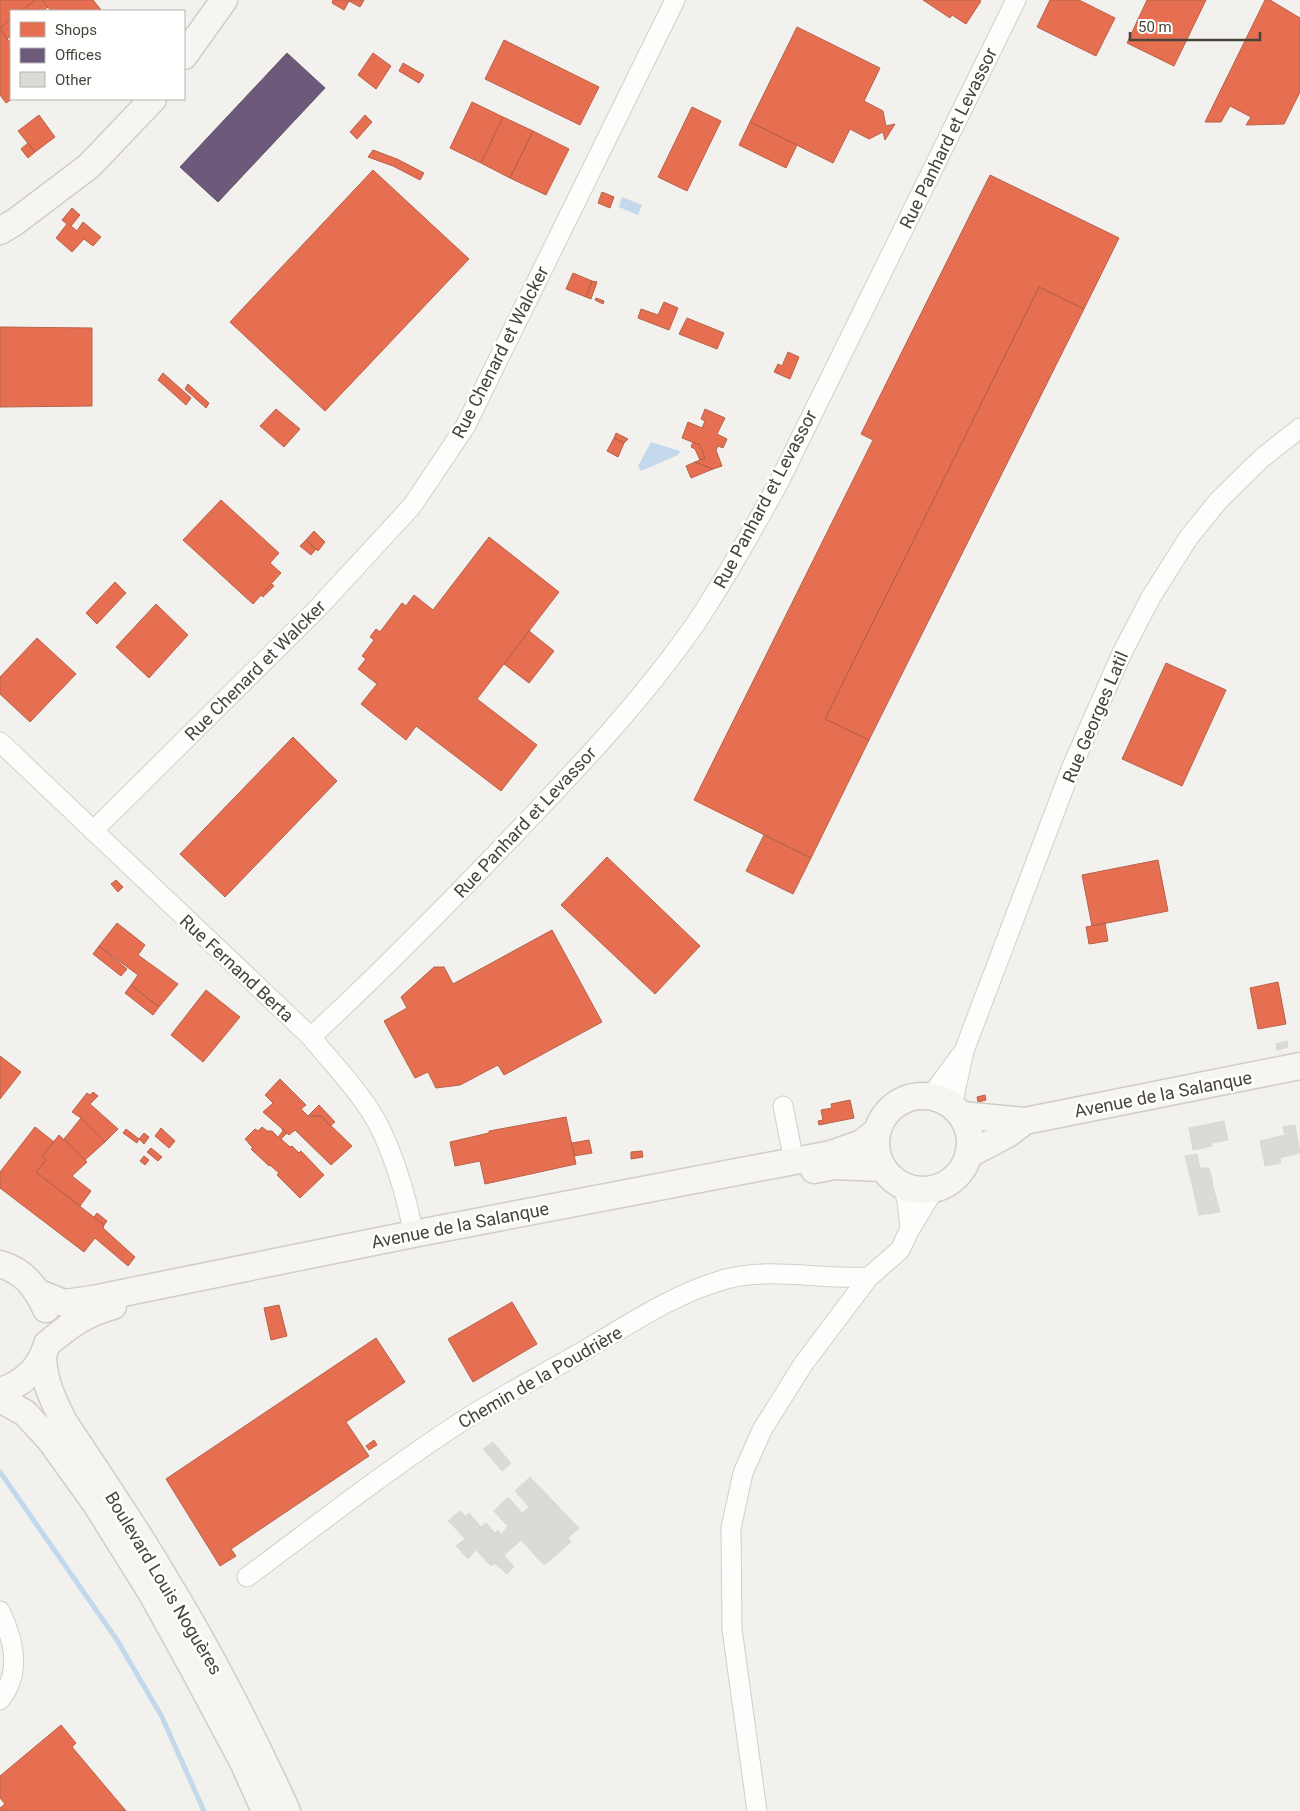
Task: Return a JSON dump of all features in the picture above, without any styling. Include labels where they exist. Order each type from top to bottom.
[{"type":"main road","points":[[185,55],[224,0]]},
{"type":"main road","points":[[0,231],[15,222],[89,166],[152,100]]},
{"type":"main road","name":"Avenue de la Salanque","points":[[1026,1121],[1300,1066]]},
{"type":"main road","points":[[948,1106],[967,1128],[970,1141],[964,1166],[946,1184],[935,1188],[919,1190],[903,1186],[882,1168],[877,1156],[875,1143],[882,1118],[892,1107],[903,1100],[917,1096],[948,1106],[1026,1121]]},
{"type":"main road","points":[[968,1155],[1008,1134],[1026,1121]]},
{"type":"main road","name":"Avenue de la Salanque","points":[[39,1292],[64,1303],[93,1299],[413,1234],[831,1154],[862,1143],[877,1131]]},
{"type":"main road","name":"Avenue de la Salanque","points":[[0,1391],[11,1388],[29,1376],[45,1351],[69,1325],[90,1313],[111,1307],[452,1238],[834,1166],[882,1168]]},
{"type":"main road","points":[[1,1264],[23,1276],[39,1292]]},
{"type":"main road","name":"Boulevard Louis Noguères","points":[[39,1292],[46,1309],[49,1326],[43,1374],[51,1397],[64,1422],[168,1582],[216,1668],[261,1755],[287,1811]]},
{"type":"main road","name":"Boulevard Louis Noguères","points":[[0,1399],[25,1413],[32,1420],[50,1440],[96,1504],[151,1592],[194,1670],[244,1764],[265,1811]]},
{"type":"street","name":"Rue Chenard et Walcker","points":[[92,831],[317,608],[412,506],[465,427],[675,0]]},
{"type":"street","name":"Rue Panhard et Levassor","points":[[311,1038],[370,983],[582,764],[647,687],[695,624],[740,554],[778,484],[1016,0]]},
{"type":"street","name":"Rue Georges Latil","points":[[948,1106],[964,1051],[1071,769],[1122,653],[1151,597],[1189,538],[1219,500],[1262,458],[1300,428]]},
{"type":"street","name":"Rue Fernand Berta","points":[[0,742],[311,1038],[352,1086],[372,1113],[396,1164],[413,1234]]},
{"type":"street","points":[[782,1106],[794,1161]]},
{"type":"street","points":[[903,1186],[907,1201],[910,1229]]},
{"type":"street","points":[[757,1811],[732,1629],[731,1528],[742,1472],[762,1430],[804,1363],[869,1278],[900,1250],[910,1229],[935,1188]]},
{"type":"street","name":"Chemin de la Poudrière","points":[[248,1577],[390,1470],[469,1417],[681,1295],[727,1278],[749,1276],[783,1274],[846,1279],[869,1278]]},
{"type":"street","points":[[0,1611],[10,1631],[15,1658],[11,1679],[0,1700]]},
{"type":"water","points":[[622,197],[642,205],[638,215],[619,207]]},
{"type":"water","points":[[651,442],[680,451],[678,455],[641,471],[638,466]]},
{"type":"building: Shops","points":[[0,0],[35,0],[22,10],[10,10],[10,20],[0,28]]},
{"type":"building: Shops","points":[[35,0],[42,0],[48,7],[44,10],[22,10]]},
{"type":"building: Shops","points":[[42,0],[93,0],[101,10],[50,10]]},
{"type":"building: Shops","points":[[333,0],[364,0],[360,7],[349,1],[344,10],[332,3]]},
{"type":"building: Shops","points":[[923,0],[981,1],[966,24],[952,15],[950,18]]},
{"type":"building: Shops","points":[[1050,0],[1079,0],[1115,18],[1096,56],[1037,27]]},
{"type":"building: Shops","points":[[1147,0],[1206,0],[1174,66],[1127,43]]},
{"type":"building: Shops","points":[[1265,0],[1270,0],[1300,18],[1300,92],[1284,124],[1246,125],[1251,117],[1230,106],[1221,122],[1205,122]]},
{"type":"building: Shops","points":[[10,20],[10,37],[7,39],[0,28]]},
{"type":"building: Shops","points":[[797,27],[880,68],[864,101],[883,111],[886,126],[895,124],[885,140],[883,132],[869,139],[850,129],[833,163],[750,122]]},
{"type":"building: Shops","points":[[0,29],[10,43],[10,100],[6,103],[0,95]]},
{"type":"building: Shops","points":[[504,40],[599,87],[580,125],[485,79]]},
{"type":"building: Shops","points":[[373,53],[391,66],[376,89],[358,75]]},
{"type":"building: Shops","points":[[403,63],[424,75],[419,83],[399,71]]},
{"type":"building: Shops","points":[[472,102],[503,117],[481,163],[450,148]]},
{"type":"building: Shops","points":[[692,107],[721,121],[687,191],[658,177]]},
{"type":"building: Shops","points":[[39,115],[55,137],[35,152],[18,131]]},
{"type":"building: Shops","points":[[365,115],[372,122],[357,139],[350,132]]},
{"type":"building: Shops","points":[[503,117],[533,131],[510,178],[481,163]]},
{"type":"building: Shops","points":[[750,122],[797,145],[786,168],[739,145]]},
{"type":"building: Shops","points":[[533,131],[569,149],[546,195],[510,178]]},
{"type":"building: Shops","points":[[28,143],[35,152],[28,158],[21,149]]},
{"type":"building: Shops","points":[[373,150],[397,159],[424,173],[420,180],[393,166],[368,157]]},
{"type":"building: Shops","points":[[373,170],[469,259],[325,411],[230,322]]},
{"type":"building: Shops","points":[[990,175],[1119,238],[1084,309],[1039,287],[825,719],[869,740],[811,858],[694,800],[873,440],[861,434]]},
{"type":"building: Shops","points":[[602,192],[614,197],[610,208],[598,203]]},
{"type":"building: Shops","points":[[72,208],[80,215],[71,226],[77,231],[83,222],[101,237],[93,246],[84,239],[72,252],[56,238],[67,224],[62,220]]},
{"type":"building: Shops","points":[[573,273],[592,281],[586,297],[566,289]]},
{"type":"building: Shops","points":[[592,281],[597,282],[591,299],[586,297]]},
{"type":"building: Shops","points":[[1039,287],[1084,309],[869,740],[825,719]]},
{"type":"building: Shops","points":[[596,298],[604,301],[603,304],[595,300]]},
{"type":"building: Shops","points":[[664,302],[678,308],[669,330],[638,318],[641,309],[658,315]]},
{"type":"building: Shops","points":[[687,318],[724,333],[717,349],[679,334]]},
{"type":"building: Shops","points":[[0,327],[92,328],[92,406],[0,407]]},
{"type":"building: Shops","points":[[788,352],[799,357],[790,379],[774,372],[778,364],[782,366]]},
{"type":"building: Shops","points":[[163,373],[191,398],[186,405],[158,380]]},
{"type":"building: Shops","points":[[188,384],[209,403],[206,408],[185,389]]},
{"type":"building: Shops","points":[[276,409],[300,429],[284,447],[260,426]]},
{"type":"building: Shops","points":[[705,409],[725,418],[717,434],[727,439],[723,448],[718,446],[716,450],[722,466],[713,469],[695,462],[705,458],[700,445],[682,438],[688,422],[702,428],[705,421],[701,419]]},
{"type":"building: Shops","points":[[616,433],[628,439],[624,443],[614,438]]},
{"type":"building: Shops","points":[[614,438],[624,443],[618,457],[607,451]]},
{"type":"building: Shops","points":[[693,442],[700,445],[705,458],[700,460],[695,449],[691,447]]},
{"type":"building: Shops","points":[[695,462],[713,469],[691,478],[686,466]]},
{"type":"building: Shops","points":[[221,500],[279,553],[270,563],[281,573],[253,604],[183,540]]},
{"type":"building: Shops","points":[[314,531],[325,542],[318,551],[306,540]]},
{"type":"building: Shops","points":[[489,537],[559,592],[477,699],[537,745],[501,791],[416,726],[406,740],[361,704],[377,684],[358,669],[366,659],[362,656],[374,640],[370,637],[376,629],[380,632],[402,603],[406,606],[414,595],[433,610]]},
{"type":"building: Shops","points":[[306,540],[316,549],[311,555],[300,546]]},
{"type":"building: Shops","points":[[115,582],[126,593],[97,624],[86,613]]},
{"type":"building: Shops","points":[[272,584],[274,586],[263,597],[261,595]]},
{"type":"building: Shops","points":[[156,604],[188,635],[149,678],[116,647]]},
{"type":"building: Shops","points":[[529,631],[554,651],[529,683],[504,664]]},
{"type":"building: Shops","points":[[37,638],[76,674],[30,722],[0,694],[0,677]]},
{"type":"building: Shops","points":[[1166,663],[1226,690],[1182,786],[1122,759]]},
{"type":"building: Shops","points":[[293,737],[337,781],[225,897],[180,854]]},
{"type":"building: Shops","points":[[764,835],[811,858],[793,894],[746,871]]},
{"type":"building: Shops","points":[[607,857],[700,946],[655,994],[561,905]]},
{"type":"building: Shops","points":[[1158,860],[1168,911],[1092,926],[1082,875]]},
{"type":"building: Shops","points":[[116,880],[123,887],[118,892],[111,884]]},
{"type":"building: Shops","points":[[117,923],[145,945],[138,955],[178,984],[159,1007],[131,985],[138,975],[99,946]]},
{"type":"building: Shops","points":[[1105,923],[1108,941],[1089,944],[1086,927]]},
{"type":"building: Shops","points":[[552,930],[602,1022],[504,1075],[498,1065],[460,1085],[436,1088],[428,1072],[415,1078],[384,1021],[407,1008],[401,997],[434,967],[444,967],[453,984]]},
{"type":"building: Shops","points":[[99,946],[127,969],[121,976],[93,954]]},
{"type":"building: Shops","points":[[1278,982],[1286,1024],[1258,1029],[1250,988]]},
{"type":"building: Shops","points":[[131,985],[159,1007],[153,1015],[125,993]]},
{"type":"building: Shops","points":[[206,990],[240,1017],[203,1062],[171,1035]]},
{"type":"building: Shops","points":[[0,1056],[21,1072],[0,1099]]},
{"type":"building: Shops","points":[[280,1079],[306,1105],[301,1109],[309,1117],[321,1116],[352,1146],[331,1165],[295,1130],[289,1135],[263,1112],[273,1103],[265,1095]]},
{"type":"building: Shops","points":[[93,1092],[98,1096],[90,1104],[118,1129],[105,1142],[81,1118],[72,1112],[87,1093],[90,1095]]},
{"type":"building: Shops","points":[[985,1095],[986,1100],[978,1102],[977,1097]]},
{"type":"building: Shops","points":[[850,1100],[854,1118],[819,1125],[818,1121],[823,1120],[821,1110],[832,1108],[831,1104]]},
{"type":"building: Shops","points":[[319,1105],[335,1122],[330,1126],[321,1116],[308,1116]]},
{"type":"building: Shops","points":[[566,1117],[576,1164],[485,1184],[480,1161],[455,1166],[450,1142],[489,1133],[489,1131]]},
{"type":"building: Shops","points":[[81,1118],[105,1142],[85,1160],[64,1139]]},
{"type":"building: Shops","points":[[35,1127],[54,1142],[42,1156],[46,1160],[36,1172],[104,1225],[103,1228],[135,1257],[128,1266],[95,1238],[84,1252],[0,1188],[0,1172]]},
{"type":"building: Shops","points":[[262,1127],[267,1131],[272,1131],[278,1137],[283,1131],[282,1128],[287,1133],[281,1139],[299,1153],[301,1151],[324,1175],[300,1198],[277,1175],[279,1173],[251,1149],[253,1148],[245,1139],[255,1129],[258,1131]]},
{"type":"building: Shops","points":[[161,1128],[175,1141],[169,1148],[155,1136]]},
{"type":"building: Shops","points":[[126,1129],[139,1139],[137,1143],[123,1133]]},
{"type":"building: Shops","points":[[144,1133],[149,1137],[144,1144],[139,1139]]},
{"type":"building: Shops","points":[[59,1135],[87,1162],[72,1176],[91,1191],[80,1206],[36,1172],[46,1160],[42,1156]]},
{"type":"building: Shops","points":[[589,1140],[592,1153],[574,1156],[572,1143]]},
{"type":"building: Shops","points":[[151,1148],[162,1157],[158,1161],[147,1152]]},
{"type":"building: Shops","points":[[642,1151],[643,1157],[631,1159],[631,1152]]},
{"type":"building: Shops","points":[[144,1156],[149,1160],[145,1165],[140,1161]]},
{"type":"building: Shops","points":[[97,1213],[107,1221],[104,1225],[94,1217]]},
{"type":"building: Shops","points":[[512,1302],[537,1344],[473,1382],[448,1339]]},
{"type":"building: Shops","points":[[279,1305],[287,1336],[271,1340],[264,1308]]},
{"type":"building: Shops","points":[[376,1338],[405,1382],[346,1422],[369,1456],[231,1549],[236,1556],[220,1566],[166,1479]]},
{"type":"building: Shops","points":[[374,1440],[377,1445],[369,1450],[366,1446]]},
{"type":"building: Shops","points":[[61,1725],[76,1743],[72,1747],[126,1811],[0,1811],[0,1808],[5,1804],[0,1798],[0,1776]]},
{"type":"building: Offices","points":[[287,53],[325,88],[218,202],[180,167]]},
{"type":"building: Other","points":[[1287,1041],[1288,1047],[1277,1050],[1276,1044]]},
{"type":"building: Other","points":[[1224,1121],[1228,1140],[1212,1143],[1212,1146],[1193,1150],[1189,1128]]},
{"type":"building: Other","points":[[1295,1125],[1300,1153],[1280,1158],[1281,1163],[1265,1166],[1260,1141],[1285,1135],[1283,1127]]},
{"type":"building: Other","points":[[1197,1154],[1200,1168],[1209,1168],[1213,1183],[1204,1184],[1202,1174],[1190,1176],[1185,1156]]},
{"type":"building: Other","points":[[1202,1174],[1205,1191],[1194,1193],[1190,1176]]},
{"type":"building: Other","points":[[1212,1183],[1220,1212],[1199,1215],[1194,1193],[1205,1191],[1204,1184]]},
{"type":"building: Other","points":[[493,1442],[511,1463],[502,1471],[483,1449]]},
{"type":"building: Other","points":[[530,1477],[555,1503],[549,1510],[538,1499],[529,1507],[515,1491]]},
{"type":"building: Other","points":[[508,1497],[516,1506],[501,1519],[494,1511]]},
{"type":"building: Other","points":[[538,1499],[549,1510],[531,1526],[556,1555],[544,1565],[508,1526]]},
{"type":"building: Other","points":[[555,1503],[571,1520],[546,1543],[531,1526]]},
{"type":"building: Other","points":[[516,1506],[522,1513],[508,1526],[501,1519]]},
{"type":"building: Other","points":[[460,1511],[465,1516],[453,1526],[448,1521]]},
{"type":"building: Other","points":[[469,1513],[504,1554],[491,1566],[453,1526]]},
{"type":"building: Other","points":[[571,1520],[579,1528],[568,1538],[571,1542],[556,1555],[546,1543]]},
{"type":"building: Other","points":[[486,1523],[495,1533],[498,1530],[501,1535],[508,1526],[521,1540],[504,1555],[514,1567],[507,1574],[494,1563],[504,1554],[481,1527]]},
{"type":"building: Other","points":[[465,1539],[475,1551],[468,1559],[456,1546]]},
{"type":"waterway","points":[[0,1472],[117,1640],[162,1717],[204,1811]]}]
